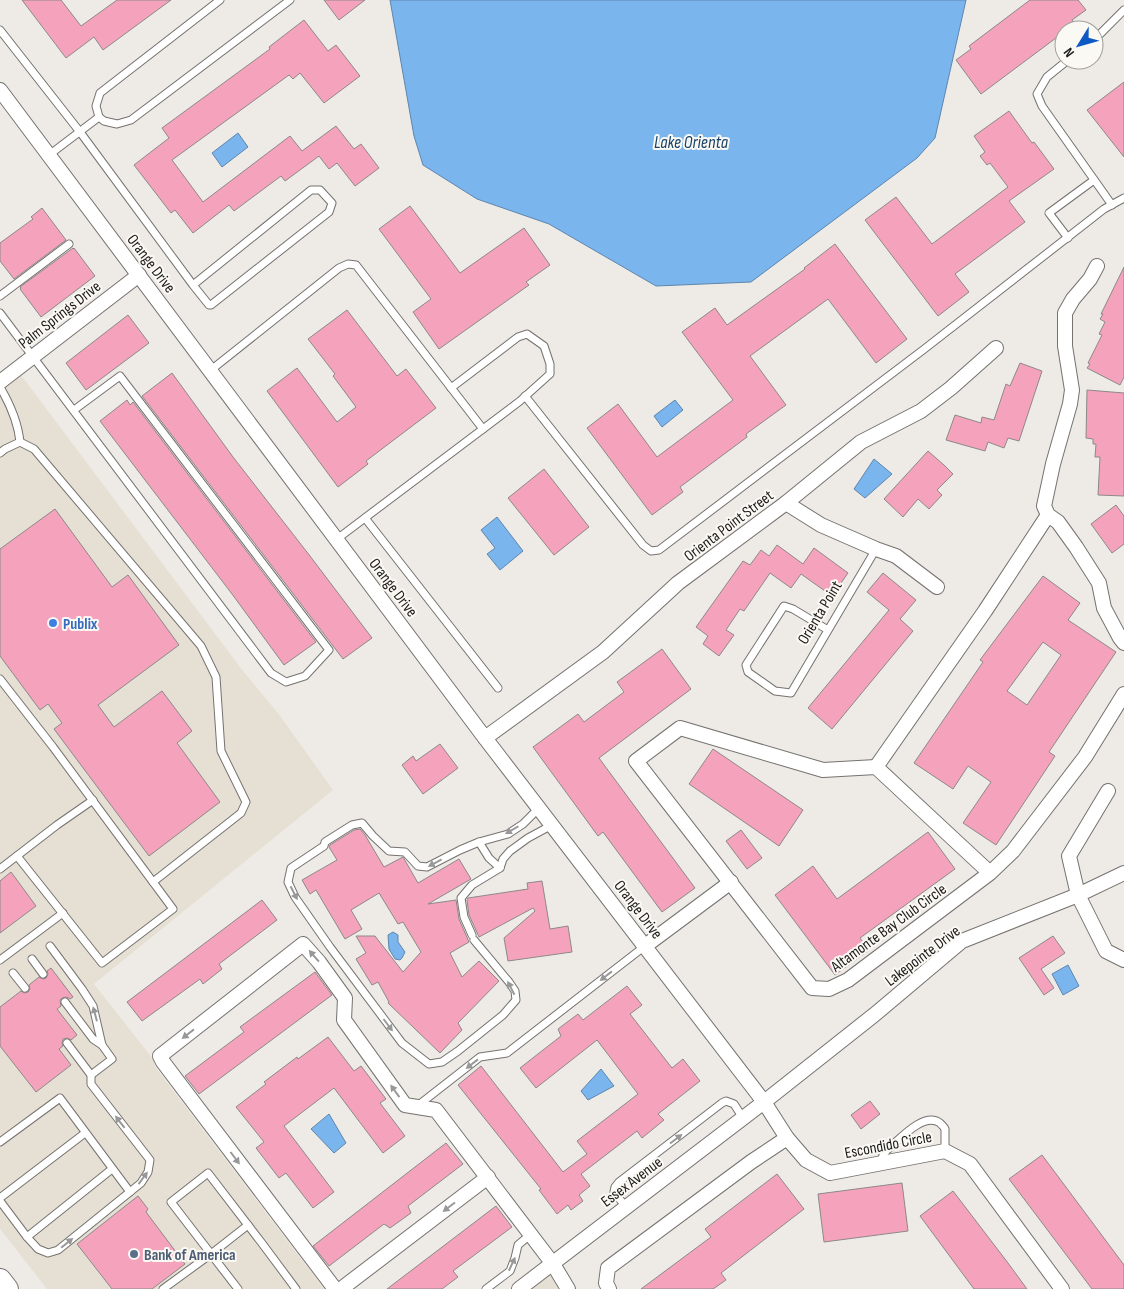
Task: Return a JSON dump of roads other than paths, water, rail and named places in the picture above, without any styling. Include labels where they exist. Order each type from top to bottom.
[{"type":"main road","points":[[0,1280],[7,1289]]},
{"type":"street","name":"Orange Drive","points":[[0,90],[485,738],[764,1102]]},
{"type":"street","points":[[1096,266],[1090,279],[1073,299],[1065,313],[1065,346],[1072,390],[1044,506],[1048,515],[1058,522],[1076,547],[1099,583],[1104,608],[1124,643]]},
{"type":"street","name":"Palm Springs Drive","points":[[0,382],[139,275]]},
{"type":"street","name":"Orienta Point Street","points":[[485,738],[603,652],[678,583],[786,503],[861,442],[921,411],[951,388],[996,348]]},
{"type":"street","points":[[786,503],[821,525],[896,556],[937,587]]},
{"type":"street","points":[[990,873],[876,767],[985,611],[1048,515]]},
{"type":"street","name":"Altamonte Bay Club Circle","points":[[876,767],[823,770],[680,728],[636,761],[812,988],[829,989],[848,980],[990,873],[1013,851],[1086,757],[1124,694]]},
{"type":"street","points":[[1108,791],[1069,856],[1078,896],[1106,951],[1124,960]]},
{"type":"street","name":"Lakepointe Drive","points":[[764,1102],[874,1015],[962,941],[1078,896],[1124,873]]},
{"type":"street","points":[[645,946],[731,882]]},
{"type":"street","points":[[335,1289],[160,1056],[303,944],[319,962],[345,998],[344,1020],[405,1106],[436,1110],[531,1234],[553,1264],[568,1289]]},
{"type":"street","name":"Essex Avenue","points":[[519,1289],[764,1102]]},
{"type":"street","name":"Escondido Circle","points":[[764,1102],[787,1138],[806,1160],[830,1173],[945,1151],[970,1164],[1062,1289]]},
{"type":"street","points":[[609,1289],[606,1283],[608,1268],[751,1162],[787,1138]]},
{"type":"street","points":[[341,1289],[488,1177]]},
{"type":"lane","points":[[220,0],[100,93],[96,106],[99,117],[104,121],[117,124],[131,120],[290,0]]},
{"type":"lane","points":[[1104,32],[1124,10]]},
{"type":"lane","points":[[0,30],[80,132],[193,285],[209,305],[329,212],[332,203],[320,190],[311,190],[193,285]]},
{"type":"lane","points":[[1056,70],[1047,77],[1037,94],[1042,106],[1112,205]]},
{"type":"lane","points":[[49,155],[99,117]]},
{"type":"lane","points":[[1068,238],[1049,213],[1094,180]]},
{"type":"lane","points":[[525,396],[643,545],[651,551],[659,550],[900,368],[1104,209],[1124,198]]},
{"type":"lane","points":[[0,296],[68,244]]},
{"type":"lane","points":[[211,370],[338,268],[348,264],[356,265],[483,429]]},
{"type":"lane","points":[[0,313],[271,673],[286,682],[305,676],[329,650],[120,376],[74,410]]},
{"type":"lane","points":[[337,539],[483,429],[550,374],[550,364],[544,346],[528,334],[518,337],[451,388]]},
{"type":"lane","points":[[0,387],[18,426],[20,442]]},
{"type":"lane","points":[[0,453],[20,442]]},
{"type":"lane","points":[[20,442],[34,449],[201,646],[216,677],[220,751],[246,802],[241,813],[153,882]]},
{"type":"lane","points":[[365,518],[498,688]]},
{"type":"lane","name":"Orienta Point","points":[[828,630],[793,609],[784,606],[746,665],[748,672],[774,691],[791,693],[876,549]]},
{"type":"lane","points":[[0,679],[54,747],[173,909],[102,963],[17,856]]},
{"type":"lane","points":[[0,869],[93,800]]},
{"type":"lane","points":[[539,808],[523,824],[508,834],[460,850],[427,867],[418,866],[405,852],[389,851],[362,823],[352,824],[292,868],[288,882],[295,898],[402,1043],[429,1064],[442,1062],[458,1051],[503,1016],[516,1000],[515,991],[509,982],[473,938],[464,917],[461,898],[472,885],[500,868],[503,859],[510,851],[528,838],[552,825]]},
{"type":"lane","points":[[480,842],[489,858],[500,868]]},
{"type":"lane","points":[[0,960],[63,913]]},
{"type":"lane","points":[[50,946],[82,988],[93,1006],[102,1045]]},
{"type":"lane","points":[[416,1107],[480,1057],[507,1053],[645,946]]},
{"type":"lane","points":[[32,959],[43,974]]},
{"type":"lane","points":[[13,973],[25,988]]},
{"type":"lane","points":[[65,1002],[93,1039],[102,1045],[112,1059],[91,1075]]},
{"type":"lane","points":[[67,1043],[91,1075],[91,1084],[150,1160],[148,1172],[141,1183],[58,1250],[48,1253],[38,1248],[27,1237],[0,1199],[85,1133]]},
{"type":"lane","points":[[0,1142],[60,1098],[130,1192]]},
{"type":"lane","points":[[626,1207],[614,1192],[619,1182],[722,1104],[726,1102],[734,1104],[743,1118]]},
{"type":"lane","points":[[881,1163],[883,1155],[887,1150],[916,1126],[928,1120],[940,1123],[946,1129],[945,1151]]},
{"type":"lane","points":[[27,1237],[112,1169]]},
{"type":"lane","points":[[238,1289],[171,1202],[208,1174],[296,1289]]},
{"type":"lane","points":[[163,1289],[248,1225]]},
{"type":"lane","points":[[486,1289],[510,1270],[518,1245],[531,1234]]},
{"type":"water","name":"Lake Orienta","points":[[390,0],[966,0],[935,138],[917,158],[751,282],[656,286],[549,224],[477,199],[423,165],[414,136]]},
{"type":"water","points":[[238,133],[248,147],[222,167],[212,153]]},
{"type":"water","points":[[675,400],[683,410],[662,427],[654,416]]},
{"type":"water","points":[[874,459],[892,474],[865,498],[854,489]]},
{"type":"water","points":[[497,517],[523,551],[500,570],[487,554],[495,548],[481,530]]},
{"type":"water","points":[[393,932],[398,935],[398,942],[405,952],[400,960],[395,959],[389,949],[388,935]]},
{"type":"water","points":[[1068,965],[1079,986],[1063,995],[1052,974]]},
{"type":"water","points":[[601,1069],[614,1086],[588,1100],[581,1091]]},
{"type":"water","points":[[329,1114],[346,1143],[334,1153],[311,1129]]},
{"type":"place","name":"Publix","points":[[53,623]]},
{"type":"place","name":"Bank of America","points":[[134,1254]]}]
